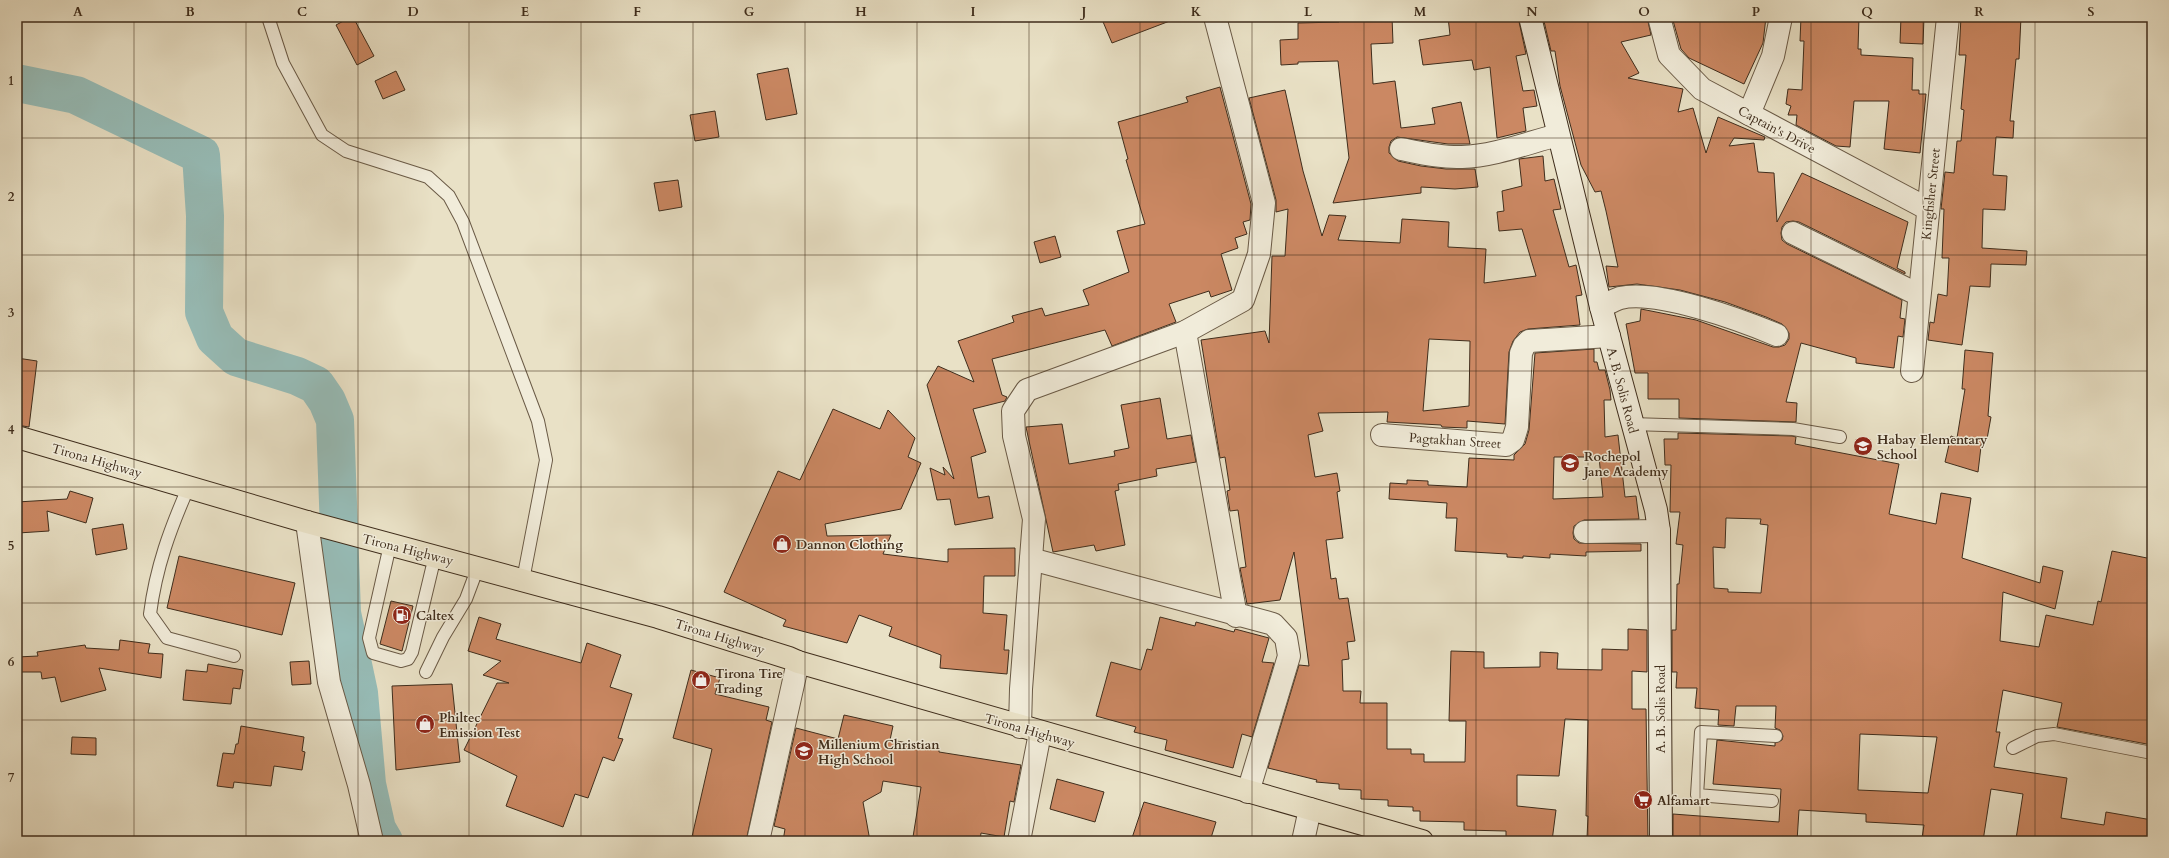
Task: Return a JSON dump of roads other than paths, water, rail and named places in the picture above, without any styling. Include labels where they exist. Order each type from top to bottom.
[{"type":"main road","name":"Tirona Highway","points":[[17,437],[367,539],[478,567],[658,617],[790,658],[798,662],[1030,730],[1422,841]]},
{"type":"street","points":[[1019,841],[1030,730],[1020,688],[1034,519],[1014,436],[1013,411],[1027,390],[1186,332],[1243,300],[1260,254],[1264,203],[1215,17]]},
{"type":"street","name":"A. B. Solis Road","points":[[1530,17],[1601,307],[1632,424],[1648,476],[1659,531],[1661,841]]},
{"type":"street","name":"Captain's Drive","points":[[1658,17],[1669,55],[1702,89],[1928,209]]},
{"type":"street","points":[[1749,114],[1773,56],[1780,17]]},
{"type":"street","name":"Kingfisher Street","points":[[1912,371],[1948,17]]},
{"type":"street","points":[[1401,149],[1462,158],[1558,135]]},
{"type":"street","points":[[1794,233],[1919,295]]},
{"type":"street","points":[[1601,307],[1620,298],[1635,297],[1672,302],[1708,310],[1777,335]]},
{"type":"street","points":[[1186,332],[1236,616]]},
{"type":"street","name":"Pagtakhan Street","points":[[1382,436],[1506,445],[1512,440],[1517,427],[1521,353],[1524,346],[1529,341],[1609,336]]},
{"type":"street","points":[[308,522],[328,682],[359,785],[372,841]]},
{"type":"street","points":[[1585,532],[1659,531]]},
{"type":"street","points":[[1031,559],[1236,616],[1273,624],[1286,638],[1289,656],[1248,792]]},
{"type":"street","points":[[758,841],[798,662]]},
{"type":"street","points":[[1303,841],[1310,809]]},
{"type":"lane","points":[[268,17],[283,63],[322,135],[346,151],[428,177],[449,196],[463,222],[538,421],[546,460],[523,580]]},
{"type":"lane","points":[[1632,424],[1794,429],[1840,437]]},
{"type":"lane","points":[[189,486],[168,533],[154,583],[150,614],[167,638],[234,656]]},
{"type":"lane","points":[[390,545],[369,638],[373,653],[401,661],[408,659],[412,652],[435,556]]},
{"type":"lane","points":[[426,672],[443,636],[466,600],[478,567]]},
{"type":"lane","points":[[1772,801],[1697,795],[1701,732],[1776,736]]},
{"type":"lane","points":[[2013,748],[2037,736],[2054,734],[2152,753]]},
{"type":"waterway","points":[[17,83],[76,95],[201,155],[205,216],[204,312],[215,338],[236,357],[297,376],[316,385],[327,401],[335,420],[342,613],[359,693],[367,784],[377,829],[384,841]]},
{"type":"place","name":"Habay Elementary School","points":[[1863,446]]},
{"type":"place","name":"Rochepol Jane Academy","points":[[1570,463]]},
{"type":"place","name":"Dannon Clothing","points":[[782,544]]},
{"type":"place","name":"Caltex","points":[[402,615]]},
{"type":"place","name":"Tirona Tire Trading","points":[[701,680]]},
{"type":"place","name":"Philtec Emission Test","points":[[425,724]]},
{"type":"place","name":"Millenium Christian High School","points":[[804,751]]},
{"type":"place","name":"Alfamart","points":[[1643,800]]}]
